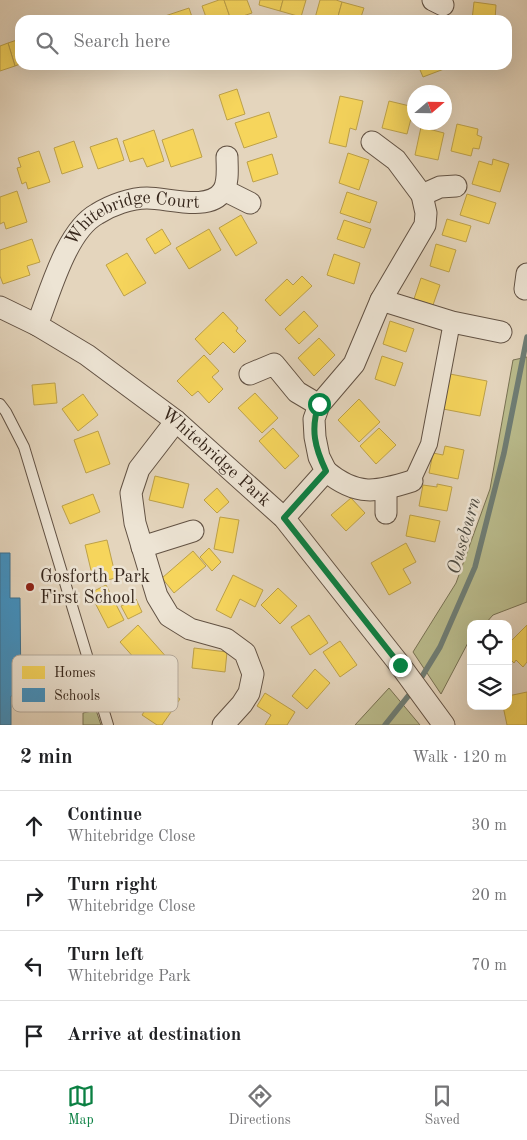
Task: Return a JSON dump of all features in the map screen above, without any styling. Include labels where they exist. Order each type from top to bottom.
[{"type":"street","points":[[372,142],[396,160],[422,194],[426,213],[425,224],[381,300],[354,364],[319,404],[314,419],[319,457],[326,471],[339,482],[355,489],[370,491],[386,490],[412,481],[429,444],[452,322]]},
{"type":"street","name":"Whitebridge Court","points":[[37,325],[69,244],[80,227],[96,214],[120,203],[146,198],[202,203],[217,197],[224,190],[228,175],[227,157]]},
{"type":"street","points":[[422,194],[440,187],[456,186]]},
{"type":"street","name":"Whitebridge Court","points":[[224,190],[250,202]]},
{"type":"street","points":[[381,300],[452,322],[502,332]]},
{"type":"street","name":"Whitebridge Park","points":[[0,306],[37,325],[87,356],[176,421],[284,518],[400,665],[444,725]]},
{"type":"street","points":[[250,374],[274,356],[297,392],[319,404]]},
{"type":"street","points":[[176,421],[139,469],[131,492],[135,523],[157,596],[169,616],[190,630],[226,639],[244,653],[253,674],[249,693],[242,704],[222,725]]},
{"type":"street","points":[[284,518],[326,471]]},
{"type":"street","points":[[386,490],[386,513]]},
{"type":"street","points":[[142,547],[193,531]]},
{"type":"lane","points":[[0,404],[24,448],[87,655]]},
{"type":"lane","points":[[104,712],[108,725]]},
{"type":"green space","points":[[527,357],[527,602],[493,615],[489,620],[467,620],[467,645],[441,694],[413,652],[456,583],[490,489],[513,360]]},
{"type":"green space","points":[[389,688],[420,725],[355,725]]},
{"type":"green space","points":[[97,712],[101,725],[83,725],[83,713]]},
{"type":"building: Homes","points":[[224,0],[229,15],[205,15],[202,6]]},
{"type":"building: Homes","points":[[224,0],[247,0],[252,13],[229,15]]},
{"type":"building: Homes","points":[[260,0],[283,0],[280,11],[259,5]]},
{"type":"building: Homes","points":[[283,0],[306,0],[302,15],[280,11]]},
{"type":"building: Homes","points":[[320,0],[342,2],[338,15],[316,15]]},
{"type":"building: Homes","points":[[342,2],[364,8],[362,15],[338,15]]},
{"type":"building: Homes","points":[[474,2],[496,5],[495,15],[473,15]]},
{"type":"building: Homes","points":[[189,8],[191,15],[168,15]]},
{"type":"building: Homes","points":[[15,41],[15,66],[8,43]]},
{"type":"building: Homes","points":[[8,43],[15,66],[0,71],[0,46]]},
{"type":"building: Homes","points":[[420,70],[441,70],[423,77]]},
{"type":"building: Homes","points":[[237,89],[245,114],[227,120],[219,95]]},
{"type":"building: Homes","points":[[340,96],[363,101],[356,130],[350,128],[346,147],[329,143]]},
{"type":"building: Homes","points":[[389,101],[407,105],[407,134],[382,128]]},
{"type":"building: Homes","points":[[269,112],[277,137],[244,148],[235,123]]},
{"type":"building: Homes","points":[[457,124],[478,129],[477,135],[482,137],[479,149],[473,148],[471,156],[451,151]]},
{"type":"building: Homes","points":[[193,129],[202,157],[171,167],[162,140]]},
{"type":"building: Homes","points":[[154,130],[164,161],[147,167],[143,158],[130,162],[123,141]]},
{"type":"building: Homes","points":[[420,130],[432,130],[444,133],[438,160],[415,155]]},
{"type":"building: Homes","points":[[117,138],[124,160],[98,169],[90,147]]},
{"type":"building: Homes","points":[[74,141],[83,167],[62,174],[54,148]]},
{"type":"building: Homes","points":[[39,151],[50,182],[28,189],[26,182],[22,184],[17,168],[21,167],[18,158]]},
{"type":"building: Homes","points":[[348,153],[369,160],[359,190],[339,183]]},
{"type":"building: Homes","points":[[272,154],[278,174],[253,182],[247,162]]},
{"type":"building: Homes","points":[[493,159],[509,164],[500,192],[472,184],[479,161],[492,165]]},
{"type":"building: Homes","points":[[17,191],[27,222],[6,229],[4,222],[0,224],[0,197]]},
{"type":"building: Homes","points":[[347,192],[377,202],[370,223],[340,213]]},
{"type":"building: Homes","points":[[467,194],[496,203],[489,224],[460,215]]},
{"type":"building: Homes","points":[[241,215],[257,243],[236,256],[219,228]]},
{"type":"building: Homes","points":[[447,219],[471,226],[466,242],[442,235]]},
{"type":"building: Homes","points":[[344,220],[371,229],[364,248],[337,239]]},
{"type":"building: Homes","points":[[162,229],[171,244],[155,254],[146,239]]},
{"type":"building: Homes","points":[[209,229],[221,250],[189,269],[176,248]]},
{"type":"building: Homes","points":[[32,239],[40,262],[27,266],[30,275],[3,284],[0,276],[0,250]]},
{"type":"building: Homes","points":[[436,244],[456,250],[449,272],[430,266]]},
{"type":"building: Homes","points":[[127,253],[146,283],[124,296],[106,265]]},
{"type":"building: Homes","points":[[334,254],[360,263],[354,284],[327,275]]},
{"type":"building: Homes","points":[[302,276],[312,286],[280,316],[265,300],[287,279],[293,285]]},
{"type":"building: Homes","points":[[421,278],[440,285],[433,305],[414,299]]},
{"type":"building: Homes","points":[[304,311],[318,326],[299,344],[285,329]]},
{"type":"building: Homes","points":[[223,312],[238,328],[236,331],[246,341],[234,353],[223,342],[210,355],[195,339]]},
{"type":"building: Homes","points":[[390,321],[414,329],[406,352],[383,344]]},
{"type":"building: Homes","points":[[319,338],[335,355],[314,376],[298,358]]},
{"type":"building: Homes","points":[[204,355],[219,371],[212,377],[223,389],[209,403],[198,391],[192,396],[177,381]]},
{"type":"building: Homes","points":[[382,356],[403,363],[395,386],[375,379]]},
{"type":"building: Homes","points":[[450,374],[487,381],[480,416],[443,409]]},
{"type":"building: Homes","points":[[55,383],[57,403],[34,405],[32,385]]},
{"type":"building: Homes","points":[[255,393],[278,418],[262,433],[238,408]]},
{"type":"building: Homes","points":[[83,394],[98,415],[78,431],[62,409]]},
{"type":"building: Homes","points":[[359,399],[380,422],[359,442],[338,420]]},
{"type":"building: Homes","points":[[273,428],[299,456],[285,469],[259,441]]},
{"type":"building: Homes","points":[[379,428],[396,445],[376,464],[360,446]]},
{"type":"building: Homes","points":[[98,431],[110,464],[86,473],[74,440]]},
{"type":"building: Homes","points":[[445,446],[464,450],[458,479],[429,473],[433,453],[443,455]]},
{"type":"building: Homes","points":[[155,476],[189,484],[183,508],[149,500]]},
{"type":"building: Homes","points":[[437,484],[452,487],[447,511],[419,506],[423,485],[437,487]]},
{"type":"building: Homes","points":[[217,488],[229,502],[217,513],[204,500]]},
{"type":"building: Homes","points":[[93,494],[100,512],[70,524],[62,506]]},
{"type":"building: Homes","points":[[351,498],[365,513],[346,531],[331,515]]},
{"type":"building: Homes","points":[[410,515],[440,521],[435,542],[406,536]]},
{"type":"building: Homes","points":[[220,517],[239,520],[233,553],[214,549]]},
{"type":"building: Homes","points":[[107,540],[116,578],[94,583],[85,545]]},
{"type":"building: Homes","points":[[406,543],[416,562],[403,569],[411,583],[389,595],[371,563]]},
{"type":"building: Homes","points":[[209,548],[221,562],[212,571],[200,557]]},
{"type":"building: Homes","points":[[193,551],[206,566],[174,593],[162,578]]},
{"type":"building: Homes","points":[[233,575],[263,590],[255,607],[240,599],[231,618],[216,610]]},
{"type":"building: Homes","points":[[106,585],[124,620],[108,628],[90,593]]},
{"type":"building: Homes","points":[[278,588],[297,606],[280,624],[261,605]]},
{"type":"building: Homes","points":[[136,599],[142,612],[128,619],[121,606]]},
{"type":"building: Homes","points":[[309,615],[328,643],[310,655],[291,627]]},
{"type":"building: Homes","points":[[138,625],[165,655],[132,655],[120,642]]},
{"type":"building: Homes","points":[[527,625],[527,662],[523,667],[516,660],[514,663],[512,661],[512,640]]},
{"type":"building: Homes","points":[[340,641],[357,665],[340,677],[323,652]]},
{"type":"building: Homes","points":[[194,648],[227,652],[225,672],[192,668]]},
{"type":"building: Homes","points":[[315,669],[330,683],[307,709],[292,696]]},
{"type":"building: Homes","points":[[527,692],[527,725],[507,725],[504,710],[512,710],[512,695]]},
{"type":"building: Homes","points":[[265,693],[295,712],[287,725],[265,725],[271,715],[257,706]]},
{"type":"building: Homes","points":[[144,712],[171,712],[162,725],[157,725],[142,715]]},
{"type":"building: Schools","points":[[0,553],[10,553],[10,598],[20,598],[21,655],[12,655],[11,725],[0,725]]},
{"type":"waterway","name":"Ouseburn","points":[[418,683],[440,647],[475,567],[504,453],[527,337]]},
{"type":"waterway","name":"Ouseburn","points":[[385,725],[413,690]]},
{"type":"place","name":"Gosforth Park First School","points":[[30,587]]},
{"type":"route","points":[[319,404],[314,419],[315,437],[319,457],[326,471],[284,518],[400,665]]}]
